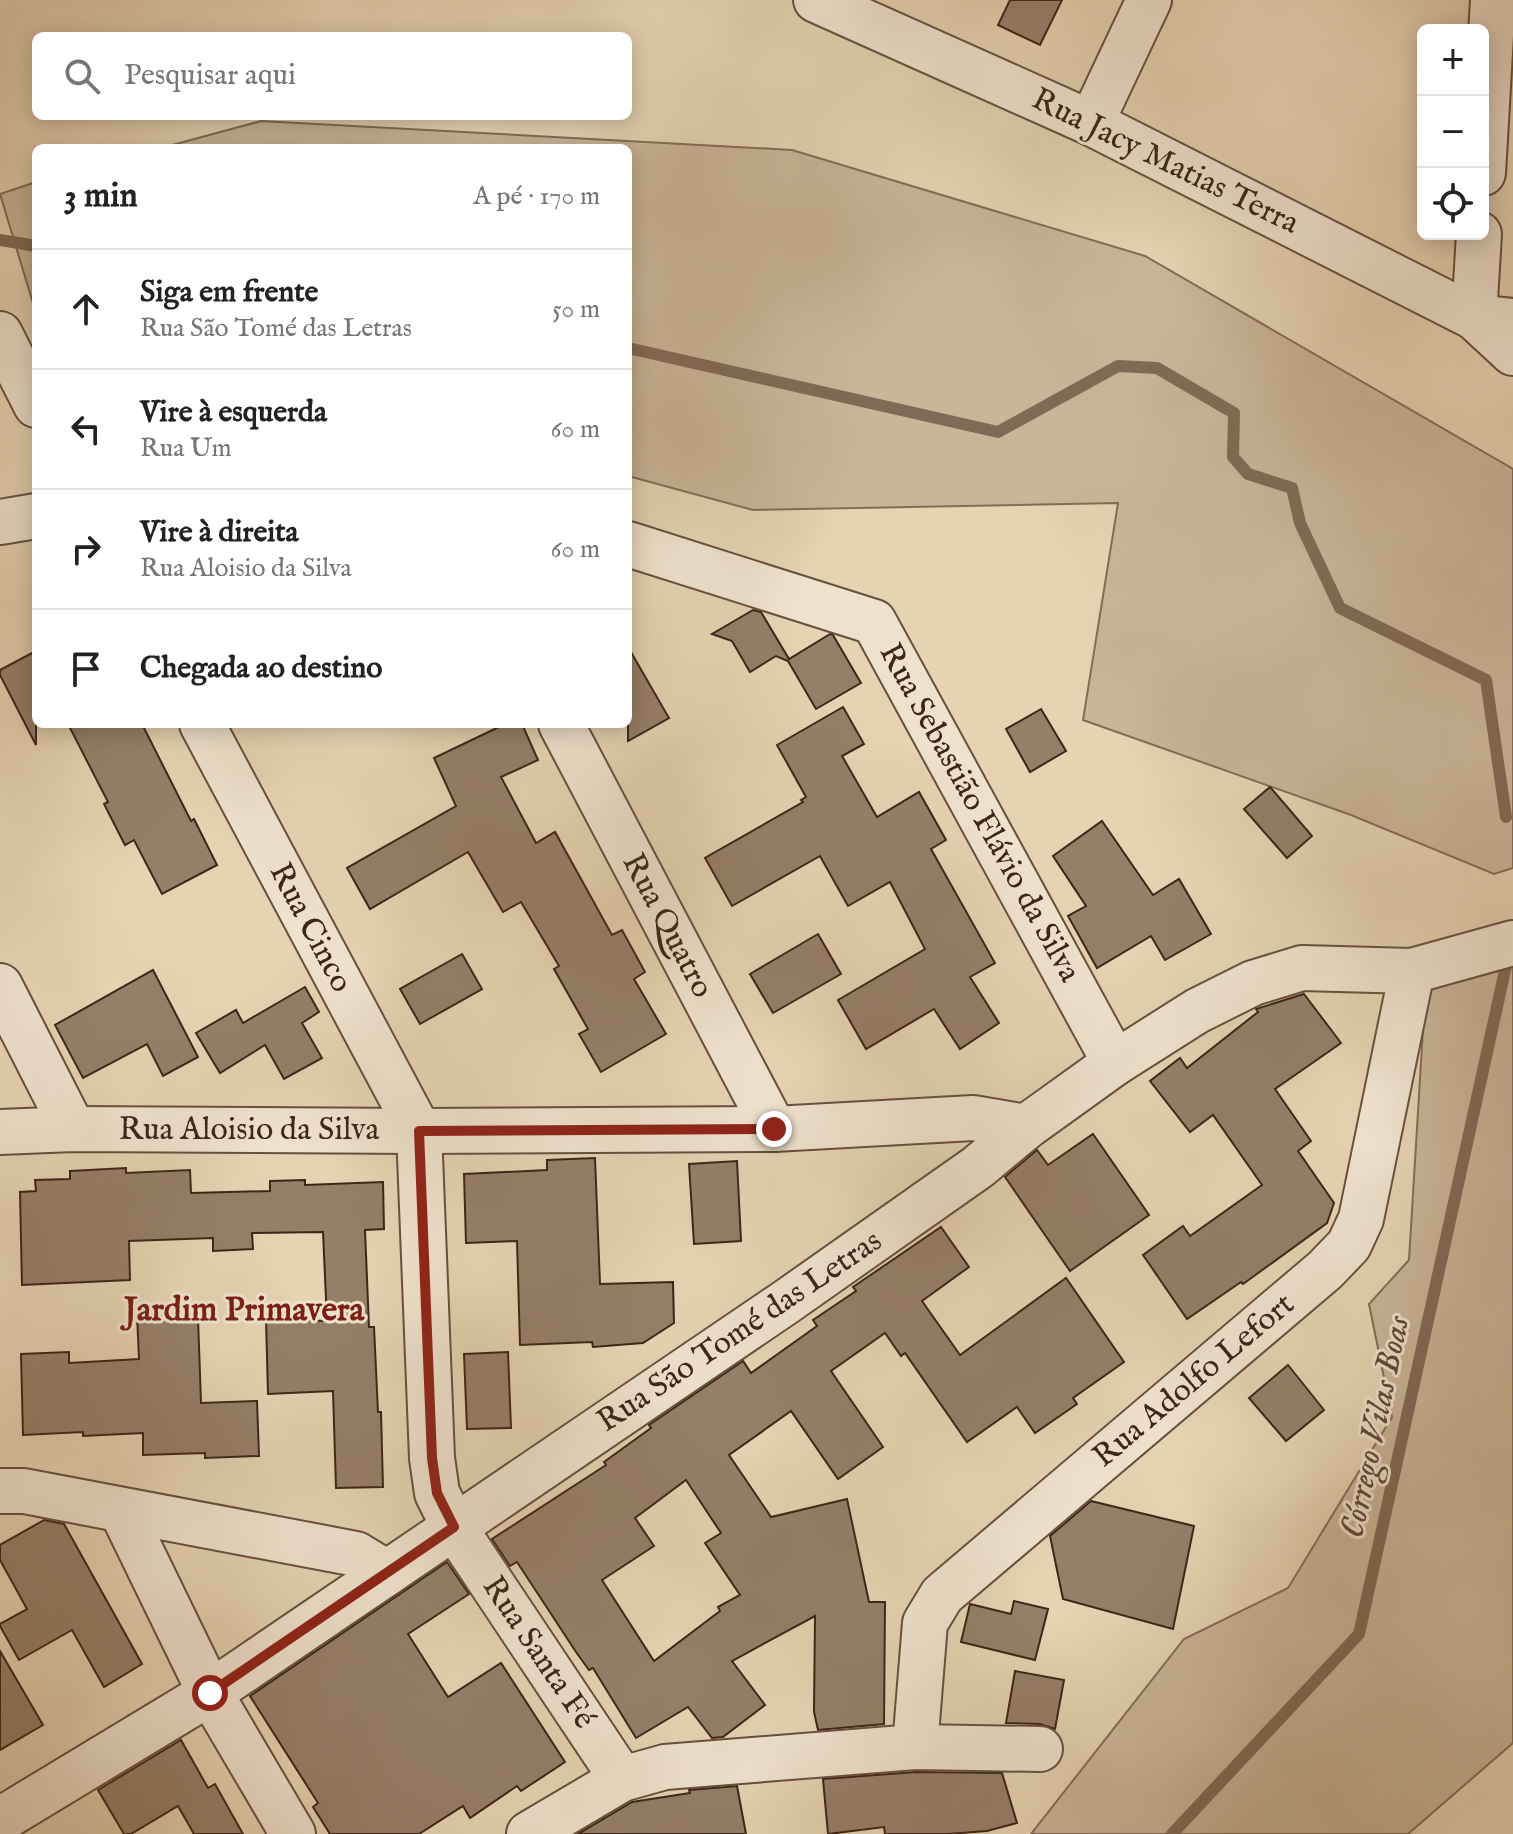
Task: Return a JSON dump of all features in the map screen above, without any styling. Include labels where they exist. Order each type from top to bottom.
[{"type":"street","name":"Rua Jacy Matias Terra","points":[[816,0],[1091,123],[1494,319],[1513,353]]},
{"type":"street","points":[[1091,123],[1149,0]]},
{"type":"street","points":[[1483,168],[1493,0]]},
{"type":"street","points":[[1480,240],[1494,319]]},
{"type":"street","points":[[0,334],[32,397]]},
{"type":"street","points":[[0,522],[32,517]]},
{"type":"street","name":"Rua Sebastião Flávio da Silva","points":[[632,545],[874,622],[1115,1063]]},
{"type":"street","name":"Rua Cinco","points":[[204,728],[419,1131]]},
{"type":"street","name":"Rua Quatro","points":[[563,728],[774,1129]]},
{"type":"street","name":"Rua São Tomé das Letras","points":[[0,1820],[210,1693],[786,1302],[978,1167],[1026,1127],[1115,1063],[1197,1011],[1253,983],[1302,968],[1412,971],[1513,943]]},
{"type":"street","name":"Rua Adolfo Lefort","points":[[915,1747],[925,1623],[942,1595],[1325,1270],[1349,1245],[1361,1219],[1412,971]]},
{"type":"street","points":[[0,986],[73,1129]]},
{"type":"street","name":"Rua Aloisio da Silva","points":[[0,1132],[73,1129],[774,1129],[973,1118],[1026,1127]]},
{"type":"street","name":"Rua Santa Fé","points":[[419,1131],[432,1458],[437,1493],[454,1527],[622,1779]]},
{"type":"street","points":[[0,1491],[24,1491],[356,1554],[387,1573]]},
{"type":"street","points":[[121,1510],[210,1693],[293,1834]]},
{"type":"street","points":[[529,1834],[622,1779],[665,1767],[915,1747],[1040,1749]]},
{"type":"shaded area","points":[[261,121],[792,150],[1145,256],[1513,469],[1513,868],[1494,874],[1351,815],[1083,720],[1118,503],[753,510],[632,477],[632,144],[176,144]]},
{"type":"shaded area","points":[[32,183],[32,300],[0,194]]},
{"type":"shaded area","points":[[1513,959],[1513,1743],[1408,1834],[1031,1834],[1184,1639],[1288,1588],[1392,1417],[1369,1304],[1409,1260],[1426,980]]},
{"type":"building","points":[[1010,0],[1062,0],[1040,45],[998,25]]},
{"type":"building","points":[[753,610],[761,612],[789,659],[833,635],[861,683],[816,709],[788,661],[776,656],[750,672],[732,641],[712,634]]},
{"type":"building","points":[[32,653],[32,728],[36,728],[36,745],[0,675],[0,670]]},
{"type":"building","points":[[632,654],[669,718],[628,741],[628,728],[632,728]]},
{"type":"building","points":[[843,707],[864,744],[842,756],[877,817],[919,792],[946,840],[931,849],[995,963],[970,977],[999,1023],[960,1049],[934,1009],[866,1049],[838,1000],[925,949],[890,882],[848,906],[820,856],[732,906],[705,858],[803,802],[801,800],[806,797],[777,745]]},
{"type":"building","points":[[1041,709],[1066,751],[1030,772],[1006,729]]},
{"type":"building","points":[[70,728],[144,728],[217,865],[162,894],[134,840],[125,845],[104,804],[108,802]]},
{"type":"building","points":[[497,728],[524,728],[538,760],[501,777],[536,843],[555,832],[612,935],[622,930],[645,972],[634,979],[666,1034],[601,1072],[579,1034],[588,1029],[554,969],[559,966],[521,902],[503,912],[468,852],[370,909],[347,868],[456,806],[434,758]]},
{"type":"building","points":[[1270,787],[1312,836],[1287,858],[1244,809]]},
{"type":"building","points":[[1102,821],[1153,895],[1179,879],[1211,934],[1165,960],[1151,936],[1097,968],[1068,916],[1086,906],[1053,856]]},
{"type":"building","points":[[818,934],[841,974],[773,1013],[750,974]]},
{"type":"building","points":[[462,954],[482,989],[420,1024],[400,989]]},
{"type":"building","points":[[153,970],[198,1057],[163,1076],[147,1044],[83,1078],[55,1025]]},
{"type":"building","points":[[305,987],[319,1012],[302,1023],[322,1058],[284,1079],[265,1045],[220,1073],[196,1033],[236,1010],[243,1023]]},
{"type":"building","points":[[1304,994],[1341,1043],[1275,1089],[1311,1141],[1298,1151],[1334,1203],[1327,1223],[1243,1284],[1241,1282],[1187,1319],[1143,1255],[1183,1226],[1190,1236],[1262,1185],[1213,1115],[1190,1132],[1150,1081],[1180,1058],[1187,1068],[1258,1012],[1256,1009]]},
{"type":"building","points":[[1093,1134],[1149,1215],[1070,1271],[1005,1177],[1037,1150],[1048,1165]]},
{"type":"building","points":[[595,1158],[600,1284],[673,1282],[674,1323],[643,1343],[593,1347],[592,1342],[520,1345],[517,1241],[466,1243],[464,1174],[547,1170],[547,1160]]},
{"type":"building","points":[[737,1161],[741,1241],[694,1244],[689,1164]]},
{"type":"building","points":[[126,1168],[126,1173],[190,1170],[191,1193],[270,1191],[270,1181],[305,1180],[305,1185],[383,1182],[384,1229],[365,1230],[369,1327],[374,1327],[378,1412],[381,1412],[383,1487],[336,1488],[333,1391],[268,1394],[266,1319],[327,1321],[323,1232],[252,1233],[253,1249],[213,1251],[213,1238],[129,1241],[130,1280],[22,1285],[20,1192],[36,1191],[35,1180],[70,1179],[70,1171]]},
{"type":"building","points":[[941,1227],[969,1267],[922,1301],[960,1355],[1066,1278],[1124,1362],[1073,1398],[1077,1404],[1035,1433],[1017,1407],[967,1442],[905,1353],[901,1356],[885,1333],[831,1371],[883,1447],[838,1479],[791,1411],[729,1455],[771,1517],[847,1499],[869,1602],[885,1602],[884,1724],[818,1730],[814,1712],[815,1616],[732,1661],[765,1705],[723,1737],[712,1738],[688,1707],[636,1738],[593,1668],[589,1670],[576,1652],[517,1562],[510,1566],[492,1539],[606,1465],[604,1462],[651,1428],[649,1425],[743,1361],[751,1373],[817,1326],[813,1320],[856,1291],[853,1287]],"holes":[[[686,1480],[721,1533],[705,1543],[740,1595],[718,1607],[720,1611],[654,1661],[602,1580],[654,1546],[635,1518]]]},
{"type":"building","points":[[137,1315],[198,1318],[201,1403],[257,1401],[259,1456],[205,1458],[205,1453],[143,1455],[143,1433],[23,1435],[21,1354],[69,1352],[69,1363],[139,1359]]},
{"type":"building","points":[[508,1352],[511,1428],[467,1429],[464,1354]]},
{"type":"building","points":[[1288,1365],[1324,1410],[1286,1441],[1249,1398]]},
{"type":"building","points":[[1091,1501],[1194,1526],[1173,1629],[1063,1599],[1050,1536]]},
{"type":"building","points":[[44,1520],[64,1524],[142,1664],[104,1687],[72,1630],[19,1660],[0,1626],[27,1609],[0,1560],[0,1545]]},
{"type":"building","points":[[447,1562],[469,1594],[408,1634],[448,1697],[501,1663],[565,1762],[521,1791],[517,1786],[470,1818],[463,1806],[419,1834],[330,1834],[313,1807],[318,1803],[250,1696]]},
{"type":"building","points":[[1014,1601],[1048,1609],[1035,1660],[961,1642],[970,1604],[1011,1614]]},
{"type":"building","points":[[0,1651],[43,1725],[0,1750]]},
{"type":"building","points":[[1015,1671],[1064,1680],[1055,1729],[1040,1724],[1006,1723]]},
{"type":"building","points":[[181,1740],[208,1788],[215,1784],[243,1834],[194,1834],[178,1806],[131,1834],[124,1834],[98,1790]]},
{"type":"building","points":[[916,1772],[1002,1773],[1017,1823],[987,1831],[948,1834],[885,1834],[884,1827],[828,1834],[823,1779]]},
{"type":"building","points":[[737,1786],[746,1834],[578,1834],[632,1802],[690,1793],[689,1790]]},
{"type":"waterway","points":[[0,240],[32,245]]},
{"type":"waterway","points":[[632,349],[998,432],[1118,366],[1157,368],[1234,413],[1233,457],[1248,474],[1292,488],[1300,523],[1340,608],[1486,680],[1506,817]]},
{"type":"waterway","name":"Córrego Vilas Boas","points":[[1172,1834],[1359,1634],[1506,966]]},
{"type":"district","name":"Jardim Primavera","points":[[244,1310]]},
{"type":"route","points":[[210,1693],[454,1527],[437,1493],[432,1458],[419,1131],[774,1129]]}]
